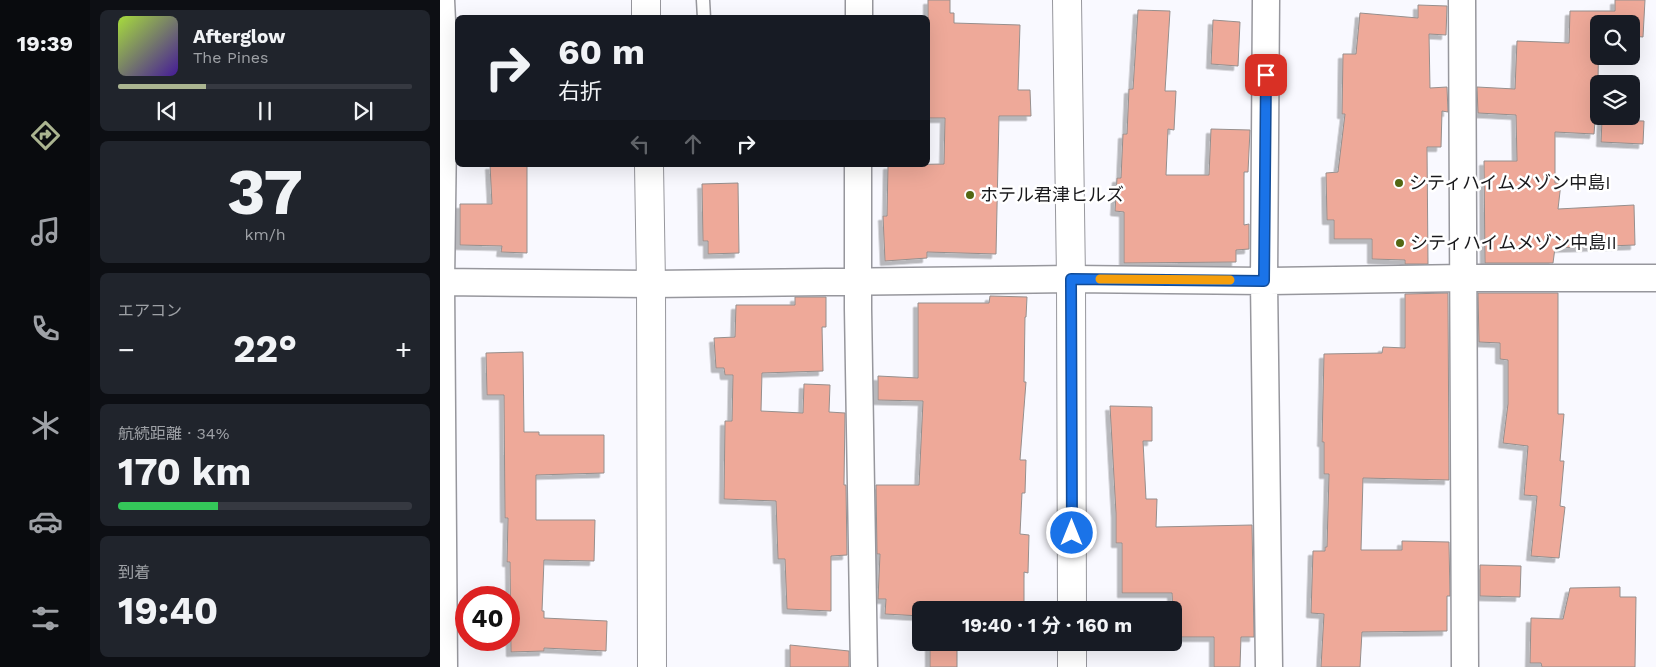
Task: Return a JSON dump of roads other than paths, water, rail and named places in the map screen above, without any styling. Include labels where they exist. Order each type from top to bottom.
[{"type":"street","points":[[440,0],[442,63],[441,282],[444,667]]},
{"type":"street","points":[[646,0],[646,15]]},
{"type":"street","points":[[859,0],[859,15]]},
{"type":"street","points":[[1067,0],[1071,279],[1072,601]]},
{"type":"street","points":[[1266,0],[1264,281],[1269,667]]},
{"type":"street","points":[[1462,0],[1465,667]]},
{"type":"street","points":[[648,167],[651,284],[652,667]]},
{"type":"street","points":[[858,167],[864,667]]},
{"type":"street","points":[[441,282],[651,284],[1071,279],[1264,281],[1656,278]]},
{"type":"street","points":[[1072,651],[1072,667]]},
{"type":"lane","points":[[704,0],[704,15]]},
{"type":"place","name":"シティハイムメゾン中島I","points":[[1399,183]]},
{"type":"place","name":"ホテル君津ヒルズ","points":[[970,195]]},
{"type":"place","name":"シティハイムメゾン中島II","points":[[1400,243]]}]
